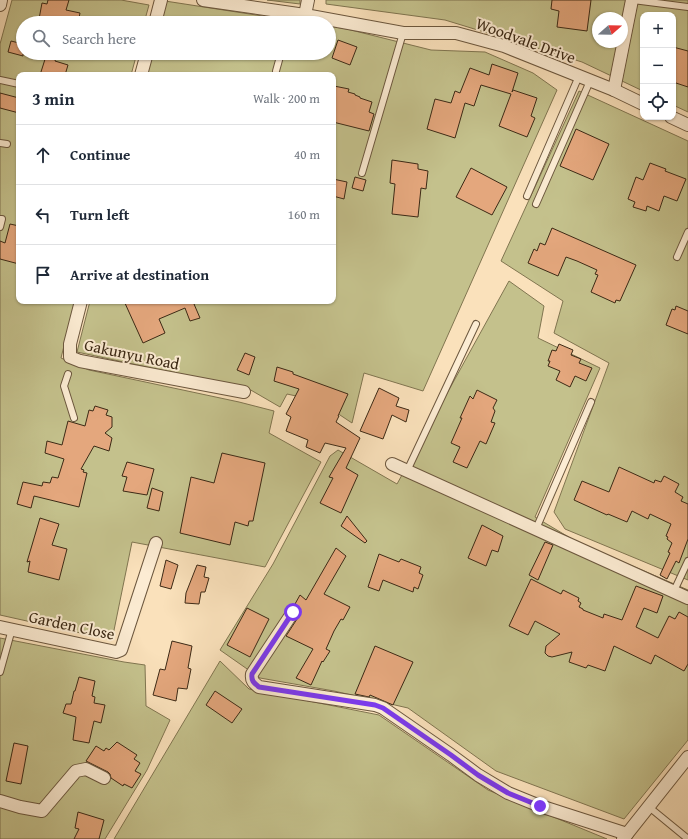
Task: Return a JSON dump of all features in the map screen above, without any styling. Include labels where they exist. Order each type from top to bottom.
[{"type":"street","points":[[0,5],[1,0]]},
{"type":"street","points":[[157,16],[161,0]]},
{"type":"street","name":"Woodvale Drive","points":[[204,0],[301,16]]},
{"type":"street","points":[[308,0],[312,16]]},
{"type":"street","points":[[614,90],[632,0]]},
{"type":"street","name":"Woodvale Drive","points":[[336,22],[404,33],[456,33],[504,46],[614,90],[640,103]]},
{"type":"street","points":[[142,72],[145,60]]},
{"type":"street","points":[[676,119],[688,125]]},
{"type":"street","name":"Gakunyu Road","points":[[80,304],[70,344],[70,356],[72,362],[80,361],[244,392]]},
{"type":"street","points":[[392,464],[688,598]]},
{"type":"street","name":"Garden Close","points":[[0,627],[116,652],[121,650],[156,543]]},
{"type":"street","points":[[293,612],[252,674],[251,678],[259,687],[375,705],[383,708],[478,775],[508,793],[540,806],[625,836],[688,757]]},
{"type":"street","points":[[0,801],[20,807],[42,811],[76,771],[86,769],[104,778]]},
{"type":"lane","points":[[632,0],[688,7]]},
{"type":"lane","points":[[362,173],[404,33]]},
{"type":"lane","points":[[276,70],[279,60]]},
{"type":"lane","points":[[527,196],[578,76]]},
{"type":"lane","points":[[0,80],[16,83]]},
{"type":"lane","points":[[536,204],[590,81]]},
{"type":"lane","points":[[0,218],[2,219],[0,227]]},
{"type":"lane","points":[[677,257],[688,232]]},
{"type":"lane","points":[[407,471],[476,324]]},
{"type":"lane","points":[[68,374],[64,386],[74,418]]},
{"type":"lane","points":[[536,529],[591,402]]},
{"type":"lane","points":[[674,591],[688,561]]},
{"type":"lane","points":[[0,672],[12,629]]},
{"type":"lane","points":[[649,807],[688,839]]},
{"type":"shaded area","points":[[12,0],[121,0],[149,5],[146,16],[16,16],[16,60],[135,60],[132,72],[16,72],[16,304],[74,304],[61,358],[89,370],[239,402],[274,411],[269,433],[321,462],[265,567],[132,542],[112,640],[0,615],[0,44]]},
{"type":"shaded area","points":[[267,0],[300,0],[300,4]]},
{"type":"shaded area","points":[[326,0],[688,0],[688,112],[676,106],[676,12],[640,12],[640,90],[582,62],[445,20],[326,4]]},
{"type":"shaded area","points":[[165,1],[262,16],[162,16]]},
{"type":"shaded area","points":[[336,27],[431,50],[485,52],[533,73],[557,90],[423,391],[364,373],[352,423],[319,401],[287,394],[280,407],[249,389],[77,352],[89,304],[336,304],[336,72],[148,72],[150,60],[336,60]]},
{"type":"shaded area","points":[[579,91],[688,141],[688,580],[565,529],[554,512],[609,363],[554,333],[563,301],[501,261]]},
{"type":"shaded area","points":[[509,281],[544,306],[538,338],[600,368],[535,517],[577,542],[688,590],[688,740],[624,819],[496,771],[408,708],[334,691],[260,678],[220,650],[273,564],[330,456],[338,450],[397,484]]},
{"type":"shaded area","points":[[0,638],[145,665],[146,706],[170,720],[147,770],[105,839],[0,839]]},
{"type":"shaded area","points":[[220,661],[249,689],[379,715],[488,790],[607,839],[114,839]]},
{"type":"building","points":[[48,0],[69,0],[66,10],[80,13],[79,16],[40,16],[42,3],[47,4]]},
{"type":"building","points":[[552,0],[591,0],[587,31],[557,27],[559,11],[551,9]]},
{"type":"building","points":[[338,40],[357,47],[350,65],[336,60],[336,46]]},
{"type":"building","points":[[11,41],[16,42],[16,54],[8,52]]},
{"type":"building","points":[[676,48],[688,51],[688,87],[676,83]]},
{"type":"building","points":[[45,60],[55,60],[68,65],[66,72],[41,72]]},
{"type":"building","points":[[492,64],[518,73],[512,92],[513,90],[537,98],[531,116],[535,118],[527,137],[499,126],[511,94],[481,85],[474,106],[465,103],[455,138],[427,129],[435,99],[451,103],[455,91],[460,93],[470,68],[489,75]]},
{"type":"building","points":[[336,86],[349,89],[348,92],[372,102],[369,112],[374,114],[369,131],[336,123]]},
{"type":"building","points":[[0,93],[16,97],[16,112],[0,108]]},
{"type":"building","points":[[576,129],[609,144],[593,180],[560,166]]},
{"type":"building","points":[[392,160],[418,164],[418,169],[428,171],[426,189],[421,188],[418,217],[392,214],[395,184],[390,183]]},
{"type":"building","points":[[650,163],[666,169],[665,171],[686,179],[677,201],[664,196],[659,211],[647,206],[646,211],[633,207],[635,202],[628,199],[636,177],[643,180]]},
{"type":"building","points":[[471,168],[507,187],[492,215],[456,197]]},
{"type":"building","points":[[355,177],[366,180],[363,191],[352,188]]},
{"type":"building","points":[[336,180],[347,182],[344,199],[336,197]]},
{"type":"building","points":[[10,224],[16,225],[16,263],[0,259],[0,241],[5,243]]},
{"type":"building","points":[[552,228],[636,265],[620,301],[616,300],[615,303],[591,292],[598,275],[595,274],[597,270],[577,261],[566,257],[558,276],[528,263],[534,249],[537,251],[540,243],[545,245]]},
{"type":"building","points":[[125,304],[194,304],[200,318],[190,321],[185,308],[159,319],[165,333],[143,343]]},
{"type":"building","points":[[676,306],[688,311],[688,334],[666,325],[672,309],[675,310]]},
{"type":"building","points":[[559,344],[573,350],[571,355],[581,359],[579,363],[592,368],[586,381],[575,376],[570,387],[556,380],[560,371],[548,366],[550,361],[548,361],[552,350],[556,351]]},
{"type":"building","points":[[245,353],[255,357],[249,375],[237,370]]},
{"type":"building","points":[[277,367],[348,394],[336,422],[360,438],[346,468],[358,475],[341,513],[320,503],[333,478],[329,477],[346,448],[325,443],[320,453],[306,447],[308,440],[286,431],[291,417],[286,414],[299,389],[274,381]]},
{"type":"building","points":[[379,388],[399,398],[396,406],[409,410],[406,422],[392,415],[383,439],[360,431]]},
{"type":"building","points":[[477,390],[497,400],[493,408],[495,411],[491,422],[495,423],[486,444],[480,441],[467,468],[453,462],[460,447],[451,443],[470,396],[473,399]]},
{"type":"building","points":[[95,406],[108,410],[106,415],[112,417],[112,427],[105,433],[112,438],[109,451],[94,446],[81,469],[84,470],[83,472],[87,473],[79,507],[34,496],[31,508],[17,504],[23,482],[42,486],[43,482],[50,483],[52,477],[58,478],[64,459],[45,453],[47,441],[62,445],[68,421],[85,426],[89,410],[93,411]]},
{"type":"building","points":[[222,453],[265,463],[253,521],[249,521],[248,526],[235,522],[230,545],[180,533],[191,477],[214,483]]},
{"type":"building","points":[[127,462],[154,469],[147,495],[123,491],[127,477],[122,476]]},
{"type":"building","points":[[619,467],[654,483],[655,480],[661,482],[664,476],[679,484],[675,492],[683,497],[681,501],[688,504],[688,539],[679,563],[676,561],[667,579],[660,575],[670,553],[668,552],[672,543],[666,536],[671,524],[650,514],[648,519],[632,511],[627,522],[608,514],[607,515],[574,500],[582,481],[609,492]]},
{"type":"building","points":[[152,488],[163,492],[159,511],[147,508]]},
{"type":"building","points":[[347,516],[367,541],[365,543],[341,526]]},
{"type":"building","points":[[40,518],[59,524],[52,545],[67,549],[59,580],[28,572],[30,561],[27,562]]},
{"type":"building","points":[[482,525],[503,536],[498,552],[492,550],[486,566],[468,558]]},
{"type":"building","points":[[545,542],[553,545],[538,580],[529,575]]},
{"type":"building","points":[[336,548],[346,556],[324,594],[350,607],[343,620],[341,619],[334,631],[326,649],[330,651],[323,662],[322,661],[311,685],[296,678],[313,649],[286,636],[299,616],[300,608],[295,604],[300,595],[306,600]]},
{"type":"building","points":[[379,554],[399,562],[401,559],[421,567],[419,573],[423,575],[418,589],[414,587],[413,592],[383,580],[379,591],[368,587]]},
{"type":"building","points":[[166,560],[178,565],[171,589],[160,586]]},
{"type":"building","points":[[197,565],[206,567],[204,577],[209,578],[205,592],[201,592],[199,604],[185,603],[186,593]]},
{"type":"building","points":[[531,579],[561,594],[563,590],[579,598],[578,601],[581,603],[579,607],[603,618],[604,614],[622,620],[636,586],[663,596],[657,613],[644,608],[636,627],[658,638],[669,616],[675,619],[679,612],[688,617],[688,664],[684,671],[655,655],[651,664],[614,646],[605,671],[588,665],[586,668],[569,662],[572,652],[552,657],[548,656],[545,653],[546,646],[560,634],[535,621],[528,635],[509,626]]},
{"type":"building","points":[[247,608],[269,619],[250,657],[227,645]]},
{"type":"building","points":[[172,641],[192,646],[188,668],[191,669],[187,689],[178,688],[176,701],[153,695],[160,669],[165,670]]},
{"type":"building","points":[[375,646],[413,662],[393,705],[370,695],[369,697],[355,694]]},
{"type":"building","points":[[79,677],[95,681],[92,696],[95,697],[94,703],[105,705],[101,723],[94,721],[89,743],[73,740],[76,717],[63,713],[66,704],[71,704]]},
{"type":"building","points":[[215,691],[242,709],[232,723],[206,705]]},
{"type":"building","points":[[117,742],[137,755],[134,759],[140,763],[135,771],[141,774],[132,788],[124,784],[123,786],[111,778],[108,772],[86,761],[96,746],[104,751],[106,748],[109,750]]},
{"type":"building","points":[[14,743],[28,746],[21,784],[6,781]]},
{"type":"building","points":[[78,812],[104,820],[99,839],[74,839],[79,829],[75,828]]},
{"type":"route","points":[[293,612],[252,674],[251,678],[259,687],[375,705],[383,708],[478,775],[508,793],[540,806]]}]
